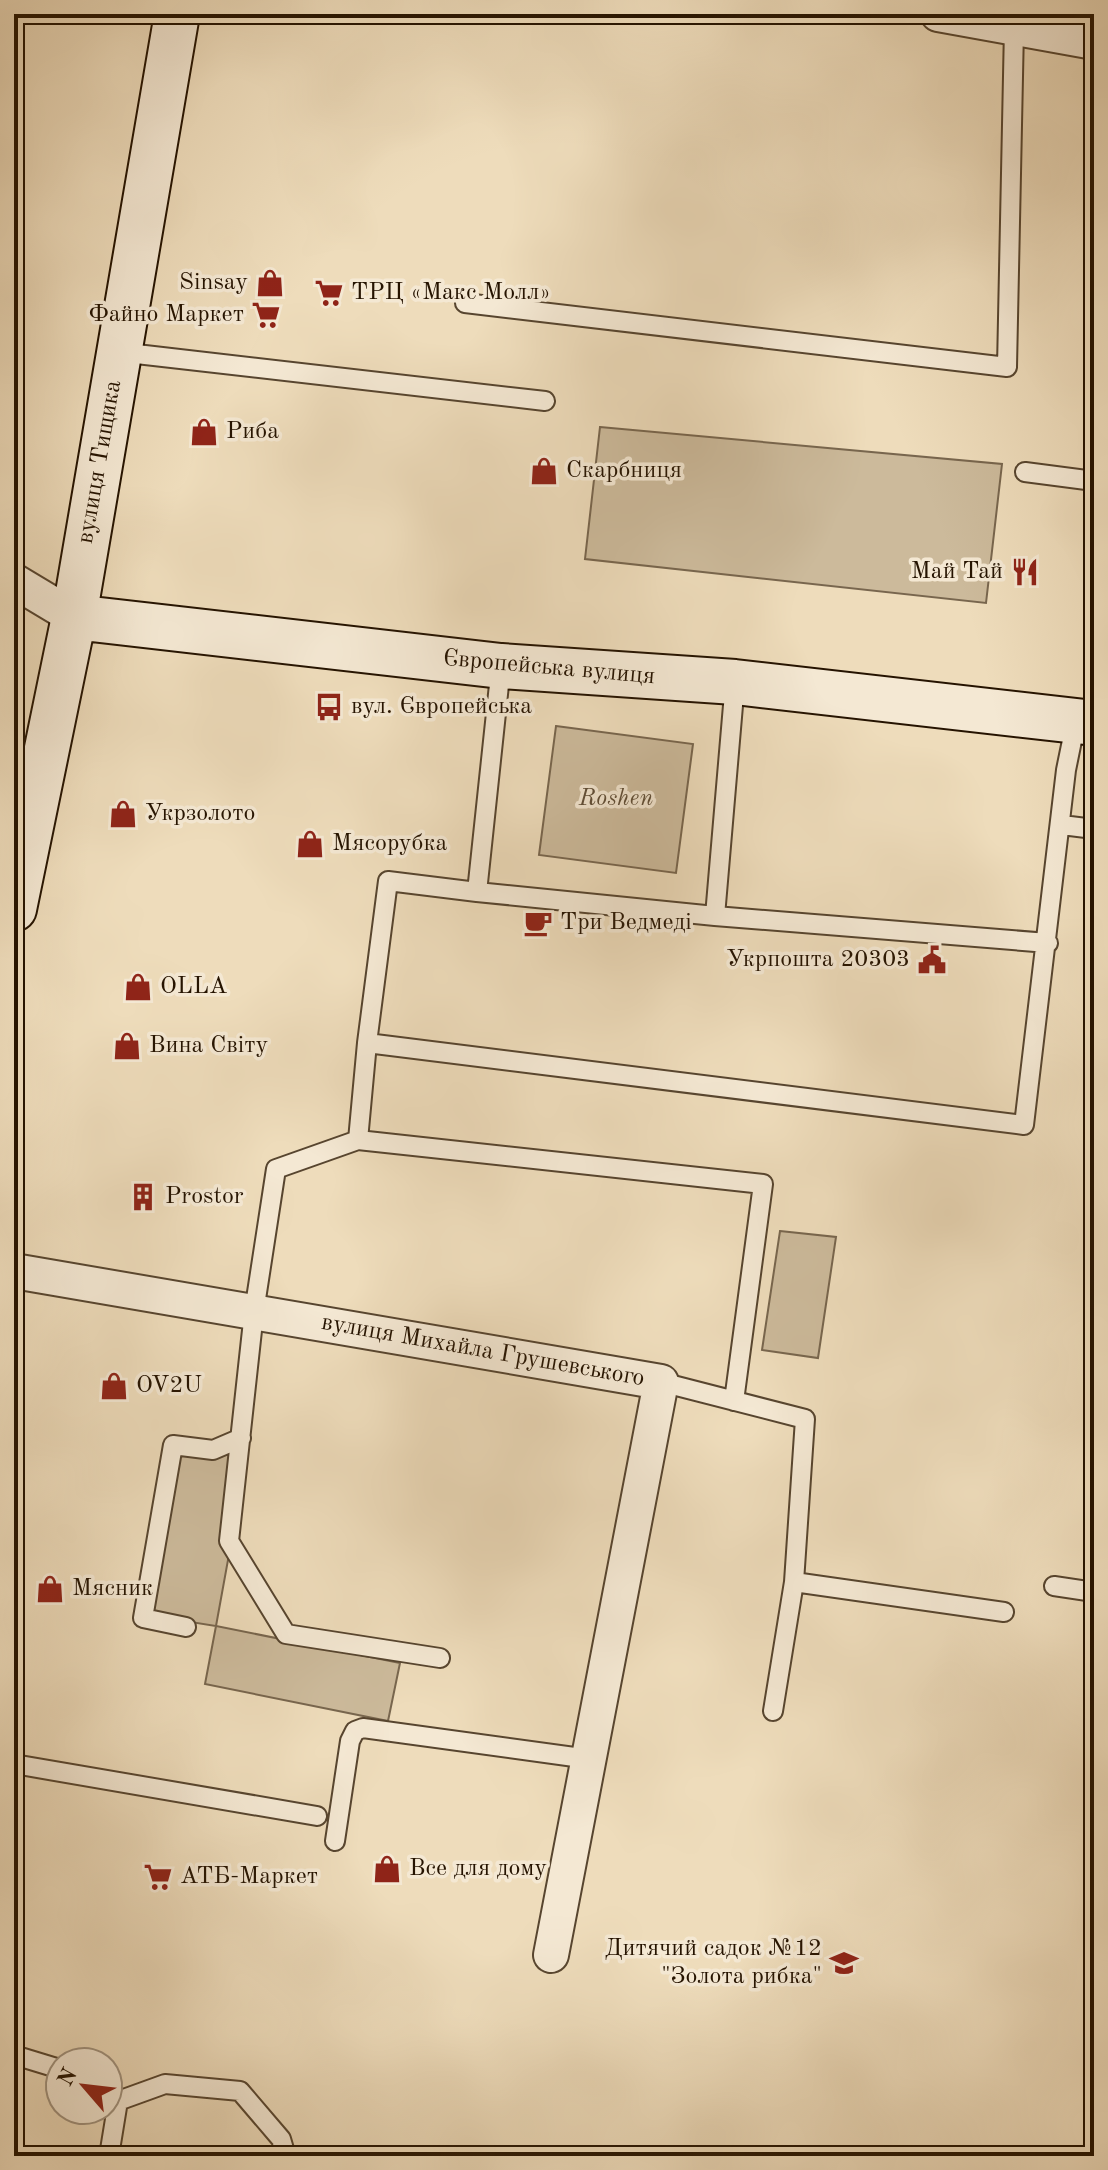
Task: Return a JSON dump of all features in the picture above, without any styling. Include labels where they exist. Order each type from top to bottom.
[{"type":"main road","name":"вулиця Тищика","points":[[14,909],[74,617],[177,14]]},
{"type":"main road","name":"Європейська вулиця","points":[[74,617],[501,666],[735,682],[1085,722]]},
{"type":"street","points":[[938,14],[1015,21],[1094,42]]},
{"type":"street","name":"Європейська вулиця","points":[[14,581],[74,617]]},
{"type":"street","name":"вулиця Михайла Грушевського","points":[[14,1271],[661,1382],[551,1955]]},
{"type":"lane","points":[[465,303],[1007,367],[1015,21]]},
{"type":"lane","points":[[119,352],[545,401]]},
{"type":"lane","points":[[1025,472],[1094,481]]},
{"type":"lane","points":[[477,892],[501,666]]},
{"type":"lane","points":[[715,916],[735,682]]},
{"type":"lane","points":[[367,1043],[1024,1125],[1062,825],[1066,770],[1085,722]]},
{"type":"lane","points":[[1062,825],[1094,829]]},
{"type":"lane","points":[[358,1140],[388,881],[715,916],[1048,943]]},
{"type":"lane","points":[[440,1658],[286,1634],[229,1541],[254,1312],[276,1169],[358,1140],[763,1184],[734,1401]]},
{"type":"lane","points":[[661,1382],[805,1419],[794,1582],[773,1711]]},
{"type":"lane","points":[[186,1627],[143,1618],[173,1445],[213,1450],[241,1438]]},
{"type":"lane","points":[[794,1582],[1004,1612]]},
{"type":"lane","points":[[1054,1586],[1094,1592]]},
{"type":"lane","points":[[335,1841],[350,1741],[355,1731],[363,1728],[589,1759]]},
{"type":"lane","points":[[14,1764],[317,1816]]},
{"type":"lane","points":[[14,2055],[44,2064]]},
{"type":"lane","points":[[124,2095],[165,2084],[240,2091],[281,2139],[286,2156]]},
{"type":"lane","points":[[109,2156],[111,2126]]},
{"type":"green space","points":[[600,427],[1002,464],[986,603],[585,559]]},
{"type":"green space","name":"Roshen","points":[[556,726],[693,744],[676,873],[539,855]]},
{"type":"green space","points":[[780,1231],[836,1237],[818,1358],[762,1350]]},
{"type":"green space","points":[[175,1449],[236,1456],[230,1549],[216,1626],[147,1615]]},
{"type":"green space","points":[[216,1626],[400,1663],[388,1721],[205,1684]]},
{"type":"place","name":"Sinsay","points":[[270,283]]},
{"type":"place","name":"ТРЦ «Макс Молл»","points":[[329,293]]},
{"type":"place","name":"Файно Маркет","points":[[266,315]]},
{"type":"place","name":"Риба","points":[[204,432]]},
{"type":"place","name":"Скарбниця","points":[[544,471]]},
{"type":"place","name":"Май Тай","points":[[1025,572]]},
{"type":"place","name":"вул. Європейська","points":[[329,707]]},
{"type":"place","name":"Укрзолото","points":[[123,814]]},
{"type":"place","name":"Мясорубка","points":[[310,844]]},
{"type":"place","name":"Три Ведмеді","points":[[538,923]]},
{"type":"place","name":"Укрпошта 20303","points":[[932,960]]},
{"type":"place","name":"OLLA","points":[[138,987]]},
{"type":"place","name":"Вина Світу","points":[[127,1046]]},
{"type":"place","name":"Prostor","points":[[143,1197]]},
{"type":"place","name":"OV2U","points":[[114,1386]]},
{"type":"place","name":"Мясник","points":[[50,1589]]},
{"type":"place","name":"Все для дому","points":[[387,1869]]},
{"type":"place","name":"АТБ-Маркет","points":[[158,1877]]},
{"type":"place","name":"Дитячий садок №12 \"Золота рибка\"","points":[[844,1963]]}]
